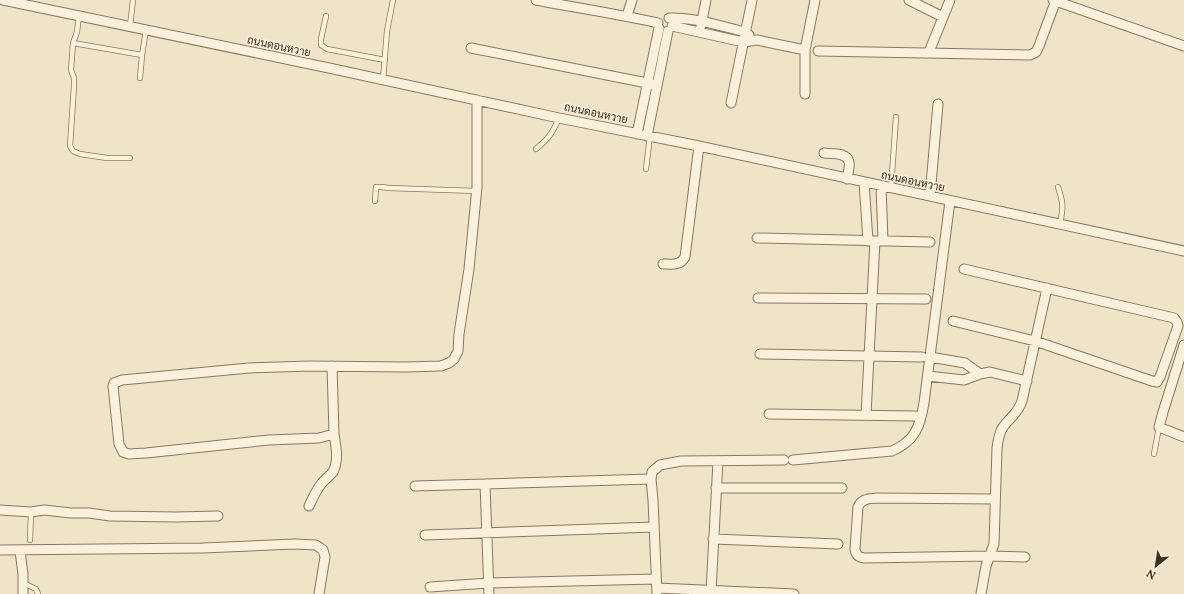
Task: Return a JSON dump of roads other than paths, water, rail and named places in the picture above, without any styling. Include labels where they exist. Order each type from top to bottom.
[{"type":"street","name":"ถนนดอนหวาย","points":[[3,0],[559,118],[699,146],[1184,251]]},
{"type":"street","points":[[536,0],[628,16],[743,42],[757,40],[804,50]]},
{"type":"street","points":[[628,16],[632,0]]},
{"type":"street","points":[[700,32],[706,0]]},
{"type":"street","points":[[731,103],[752,0]]},
{"type":"street","points":[[805,94],[804,50],[815,0]]},
{"type":"street","points":[[909,0],[943,17]]},
{"type":"street","points":[[929,52],[950,0]]},
{"type":"street","points":[[818,51],[1030,55],[1036,52],[1039,46],[1054,0],[1184,46]]},
{"type":"street","points":[[636,134],[647,83],[665,25],[677,18],[702,22],[745,32],[757,40]]},
{"type":"street","points":[[649,136],[665,25]]},
{"type":"street","points":[[471,48],[657,85]]},
{"type":"street","points":[[334,434],[319,438],[269,440],[129,454],[123,452],[119,444],[113,386],[114,383],[122,380],[249,368],[310,366],[441,366],[449,363],[454,359],[458,351],[459,334],[469,269],[477,191],[477,100]]},
{"type":"street","points":[[930,196],[938,104]]},
{"type":"street","points":[[663,264],[679,264],[683,262],[685,257],[699,146]]},
{"type":"street","points":[[824,153],[841,154],[846,157],[849,161],[847,179]]},
{"type":"street","points":[[864,182],[876,241]]},
{"type":"street","points":[[866,416],[876,241],[881,186]]},
{"type":"street","points":[[794,594],[657,591],[651,479],[652,472],[655,468],[668,462],[788,460],[892,451],[911,439],[919,427],[922,419],[928,376],[926,357],[950,201]]},
{"type":"street","points":[[757,238],[930,242]]},
{"type":"street","points":[[954,321],[1036,341],[1157,382],[1178,326],[1174,318],[964,269]]},
{"type":"street","points":[[981,594],[986,566],[994,544],[998,436],[1004,426],[1019,410],[1022,402],[1047,288]]},
{"type":"street","points":[[758,298],[926,298]]},
{"type":"street","points":[[1184,345],[1159,427],[1184,437]]},
{"type":"street","points":[[760,354],[926,357],[965,363],[980,374]]},
{"type":"street","points":[[309,506],[322,483],[332,472],[336,461],[337,450],[334,434],[332,366]]},
{"type":"street","points":[[928,376],[964,380],[990,372],[1027,381]]},
{"type":"street","points":[[769,414],[915,416]]},
{"type":"street","points":[[711,591],[718,461]]},
{"type":"street","points":[[415,486],[651,479]]},
{"type":"street","points":[[485,484],[489,594]]},
{"type":"street","points":[[716,488],[842,488]]},
{"type":"street","points":[[995,499],[877,498],[863,500],[858,507],[855,549],[856,554],[859,557],[864,558],[990,556],[1025,557]]},
{"type":"street","points":[[0,510],[31,512],[44,510],[71,514],[89,513],[110,516],[218,516]]},
{"type":"street","points":[[425,535],[654,527]]},
{"type":"street","points":[[713,539],[838,544]]},
{"type":"street","points":[[0,550],[203,548],[294,544],[316,545],[323,550],[325,557],[319,594]]},
{"type":"street","points":[[20,551],[23,594]]},
{"type":"street","points":[[430,587],[489,583],[656,579]]},
{"type":"lane","points":[[130,26],[133,0]]},
{"type":"lane","points":[[383,80],[393,0]]},
{"type":"lane","points":[[79,16],[77,32],[73,43],[71,70],[74,78],[74,86],[70,146],[73,151],[80,154],[107,158],[130,158]]},
{"type":"lane","points":[[326,16],[321,45],[327,49],[385,60]]},
{"type":"lane","points":[[140,78],[146,30]]},
{"type":"lane","points":[[73,43],[142,55]]},
{"type":"lane","points":[[891,188],[896,117]]},
{"type":"lane","points":[[536,149],[552,134],[559,118]]},
{"type":"lane","points":[[646,169],[649,136]]},
{"type":"lane","points":[[375,201],[376,188],[381,187],[477,191]]},
{"type":"lane","points":[[1058,187],[1063,201],[1060,224]]},
{"type":"lane","points":[[1154,454],[1159,427]]},
{"type":"lane","points":[[30,540],[31,512]]},
{"type":"lane","points":[[23,583],[36,589],[38,594]]}]
